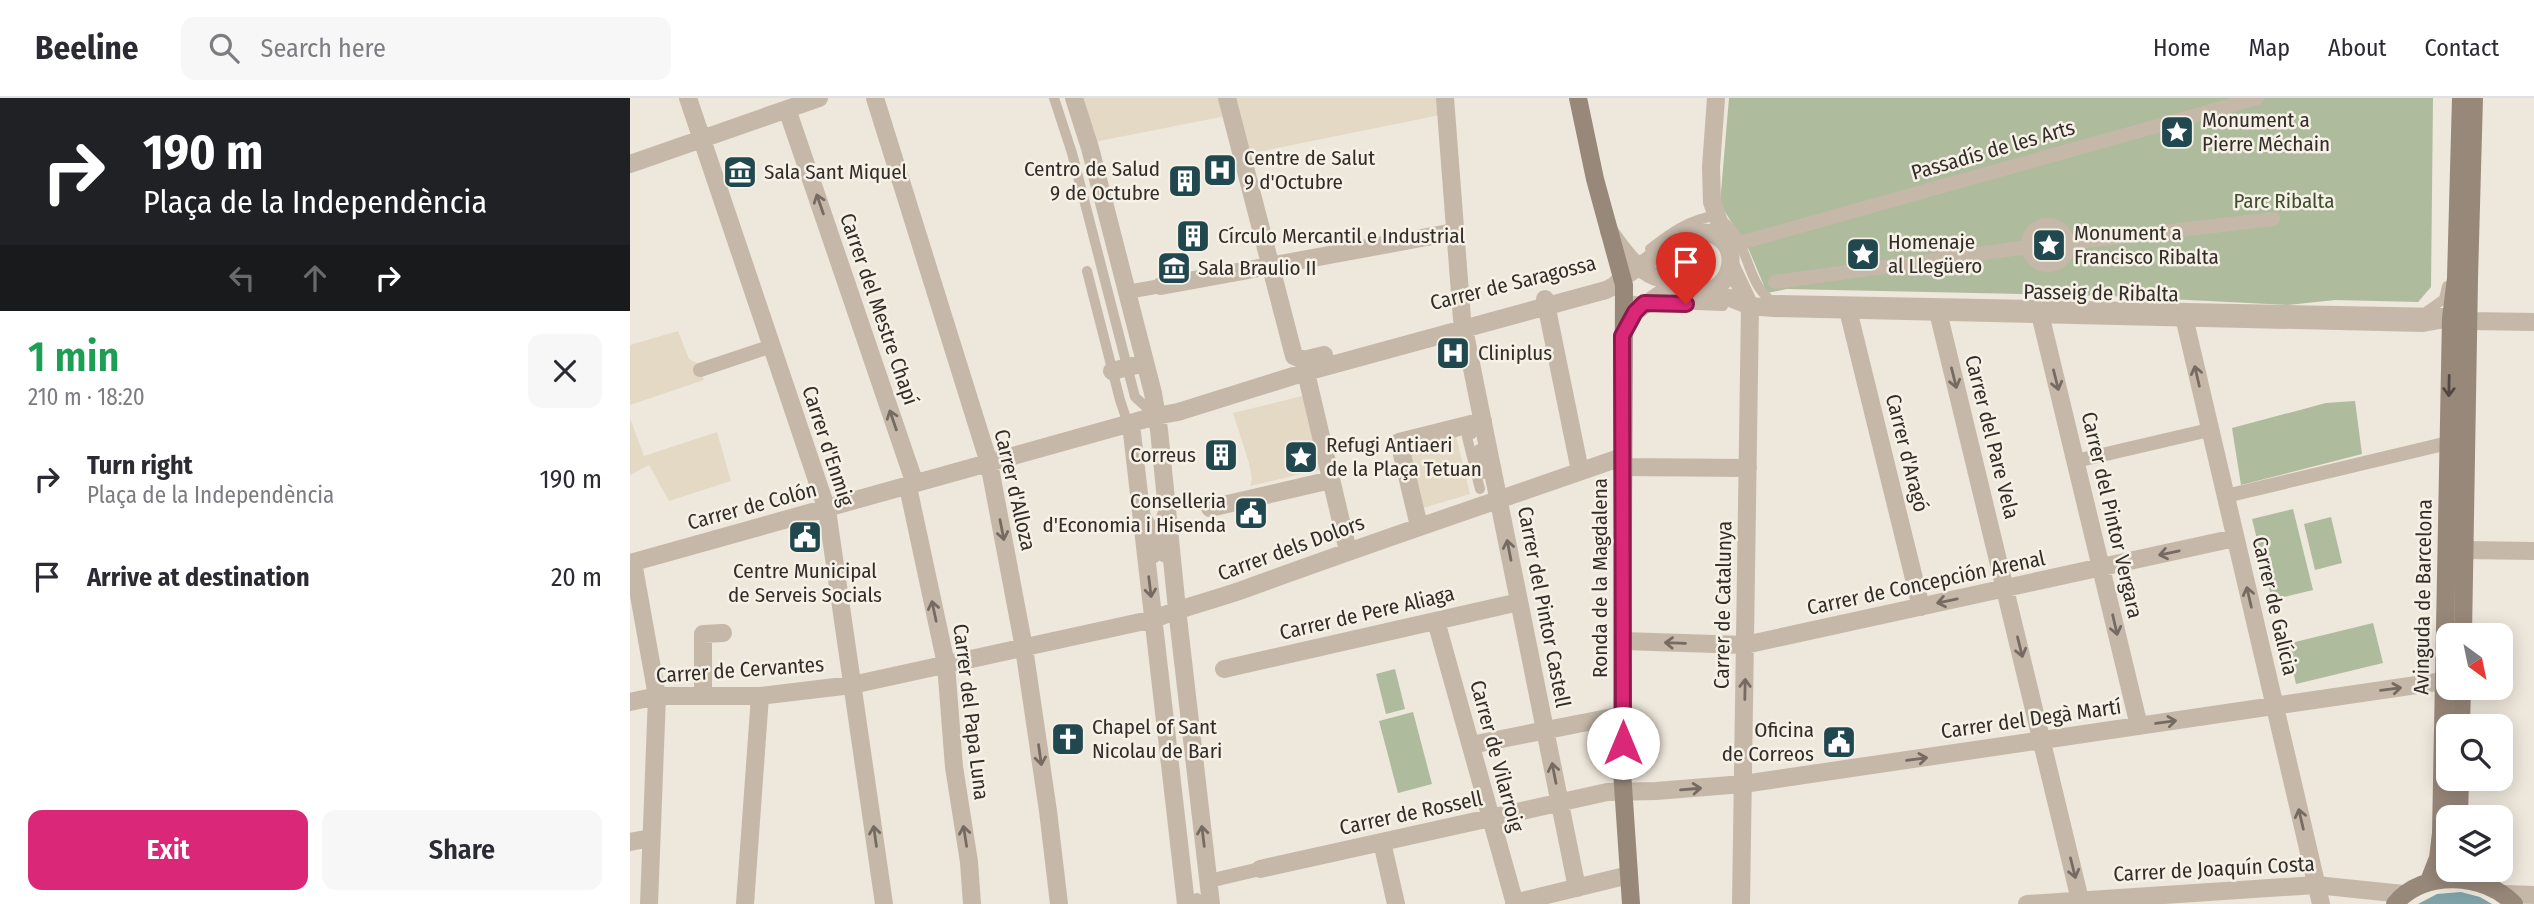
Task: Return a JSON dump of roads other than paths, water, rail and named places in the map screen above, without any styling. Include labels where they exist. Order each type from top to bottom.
[{"type":"main road","name":"Avinguda de Barcelona","points":[[2445,623],[2451,316],[2456,278],[2461,98]]},
{"type":"main road","name":"Avinguda de Barcelona","points":[[2463,623],[2474,98]]},
{"type":"main road","name":"Ronda de la Magdalena","points":[[1579,104],[1609,231],[1623,277],[1623,793],[1631,904]]},
{"type":"main road","name":"Avinguda de Barcelona","points":[[2429,881],[2438,858],[2441,833],[2444,700]]},
{"type":"main road","points":[[2399,899],[2429,881],[2436,880]]},
{"type":"main road","points":[[2484,882],[2509,899]]},
{"type":"street","name":"Carrer d'Enmig","points":[[688,98],[827,510],[884,904]]},
{"type":"street","points":[[630,164],[819,98]]},
{"type":"street","name":"Carrer d'Alloza","points":[[875,98],[989,463],[1024,648],[1059,904]]},
{"type":"street","points":[[1074,98],[1127,292],[1128,367],[1156,416],[1177,609],[1201,899]]},
{"type":"street","name":"Carrer del Pintor Castell","points":[[1445,98],[1463,327],[1483,424],[1490,497],[1519,602],[1577,888]]},
{"type":"street","points":[[1716,98],[1711,167],[1712,202],[1715,216],[1734,253],[1748,304]]},
{"type":"street","name":"Passadís de les Arts","points":[[1734,253],[2257,98]]},
{"type":"street","points":[[1229,106],[1271,265],[1302,366],[1348,551]]},
{"type":"street","name":"Carrer del Mestre Chapí","points":[[787,109],[911,485]]},
{"type":"street","points":[[2068,243],[2273,219]]},
{"type":"street","points":[[2046,225],[2056,226],[2065,232],[2068,243],[2062,260],[2052,265],[2041,264],[2032,257],[2028,247],[2029,237],[2036,228],[2046,225]]},
{"type":"street","points":[[1609,231],[1637,265],[1655,276],[1687,288]]},
{"type":"street","points":[[1127,292],[1454,232]]},
{"type":"street","points":[[1687,288],[1671,264],[1671,257],[1679,241],[1693,233],[1702,232],[1718,237],[1734,253]]},
{"type":"street","name":"Carrer de Saragossa","points":[[1156,416],[1178,412],[1302,366],[1547,305],[1623,277],[1637,265],[1679,241]]},
{"type":"street","points":[[1775,282],[2028,247]]},
{"type":"street","points":[[1622,336],[1635,312],[1644,303],[1675,289],[1715,289],[1723,284],[1734,253]]},
{"type":"street","name":"Passeig de Ribalta","points":[[1687,288],[1748,304],[1849,310],[2423,323],[2451,316],[2470,316],[2534,322]]},
{"type":"street","name":"Carrer de Saragossa","points":[[1547,305],[1623,299]]},
{"type":"street","name":"Carrer de Catalunya","points":[[1741,904],[1748,304]]},
{"type":"street","points":[[1547,305],[1580,471]]},
{"type":"street","name":"Carrer d'Aragó","points":[[1849,310],[1921,607]]},
{"type":"street","name":"Carrer del Pare Vela","points":[[1938,312],[2081,902]]},
{"type":"street","name":"Carrer del Pintor Vergara","points":[[2040,314],[2138,726]]},
{"type":"street","name":"Carrer de Galícia","points":[[2184,317],[2321,904]]},
{"type":"street","points":[[700,370],[772,346]]},
{"type":"street","name":"Carrer de Colón","points":[[631,562],[827,510],[1156,416]]},
{"type":"street","points":[[1128,424],[1132,433],[1154,619],[1201,899]]},
{"type":"street","points":[[1419,526],[1399,442],[1483,424]]},
{"type":"street","points":[[2076,461],[2209,430]]},
{"type":"street","points":[[2226,496],[2448,443]]},
{"type":"street","name":"Carrer dels Dolors","points":[[1024,648],[1154,619],[1419,526],[1490,497],[1580,471],[1622,462],[1748,468]]},
{"type":"street","points":[[1136,471],[1150,467],[1162,470]]},
{"type":"street","points":[[1210,509],[1331,480]]},
{"type":"street","name":"Carrer del Papa Luna","points":[[911,485],[946,664],[954,767],[969,862],[972,904]]},
{"type":"street","name":"Carrer de Concepción Arenal","points":[[1623,641],[1745,645],[2235,538]]},
{"type":"street","points":[[2465,550],[2534,551]]},
{"type":"street","points":[[631,562],[657,696],[649,904]]},
{"type":"street","name":"Carrer de Pere Aliaga","points":[[1224,669],[1519,602]]},
{"type":"street","name":"Carrer de Vilarroig","points":[[1436,621],[1514,903]]},
{"type":"street","points":[[703,696],[703,634],[723,633]]},
{"type":"street","name":"Carrer de Cervantes","points":[[630,702],[657,696],[760,696],[852,685],[1024,648]]},
{"type":"street","name":"Carrer del Degà Martí","points":[[1623,793],[1743,784],[2436,682]]},
{"type":"street","points":[[744,904],[760,696]]},
{"type":"street","points":[[1471,745],[1623,715]]},
{"type":"street","name":"Carrer de Rossell","points":[[1201,899],[1260,869],[1606,792],[1623,793]]},
{"type":"street","points":[[630,842],[651,838]]},
{"type":"street","points":[[1382,842],[1396,904]]},
{"type":"street","points":[[1514,903],[1629,875]]},
{"type":"street","name":"Carrer de Joaquín Costa","points":[[2027,904],[2316,885],[2399,899]]},
{"type":"street","points":[[2509,899],[2534,895]]},
{"type":"lane","points":[[1054,98],[1072,153],[1128,367],[1128,424]]},
{"type":"lane","points":[[2424,312],[2440,304],[2447,292],[2453,98]]},
{"type":"lane","name":"Avinguda de Barcelona","points":[[2470,316],[2476,279],[2482,98]]},
{"type":"lane","points":[[1637,265],[1679,228],[1699,218],[1715,216]]},
{"type":"lane","points":[[1734,253],[1770,300]]},
{"type":"lane","points":[[1087,271],[1128,367]]},
{"type":"lane","name":"Passeig de Ribalta","points":[[1623,299],[1644,303],[1730,306],[1770,300],[2424,312]]},
{"type":"lane","points":[[2424,312],[2451,316]]},
{"type":"lane","points":[[1479,449],[1490,497]]},
{"type":"lane","points":[[1140,507],[1151,524],[1159,557],[1159,523],[1166,503]]},
{"type":"water","points":[[2461,892],[2480,897],[2492,904],[2418,904],[2437,894]]},
{"type":"place","name":"Monument a Pierre Méchain","points":[[2177,132]]},
{"type":"place","name":"Centre de Salut 9 d'Octubre","points":[[1220,170]]},
{"type":"place","name":"Sala Sant Miquel","points":[[740,172]]},
{"type":"place","name":"Centro de Salud 9 de Octubre","points":[[1185,181]]},
{"type":"place","name":"Círculo Mercantil e Industrial","points":[[1193,236]]},
{"type":"place","name":"Monument a Francisco Ribalta","points":[[2049,245]]},
{"type":"place","name":"Homenaje al Llegüero","points":[[1863,254]]},
{"type":"place","name":"Sala Braulio II","points":[[1174,268]]},
{"type":"place","name":"Cliniplus","points":[[1453,353]]},
{"type":"place","name":"Correus","points":[[1221,455]]},
{"type":"place","name":"Refugi Antiaeri de la Plaça Tetuan","points":[[1301,457]]},
{"type":"place","name":"Conselleria d'Economia i Hisenda","points":[[1251,513]]},
{"type":"place","name":"Centre Municipal de Serveis Socials","points":[[805,537]]},
{"type":"place","name":"Chapel of Sant Nicolau de Bari","points":[[1068,739]]},
{"type":"place","name":"Oficina de Correos","points":[[1839,742]]},
{"type":"park label","name":"Parc Ribalta","points":[[2284,201]]}]
